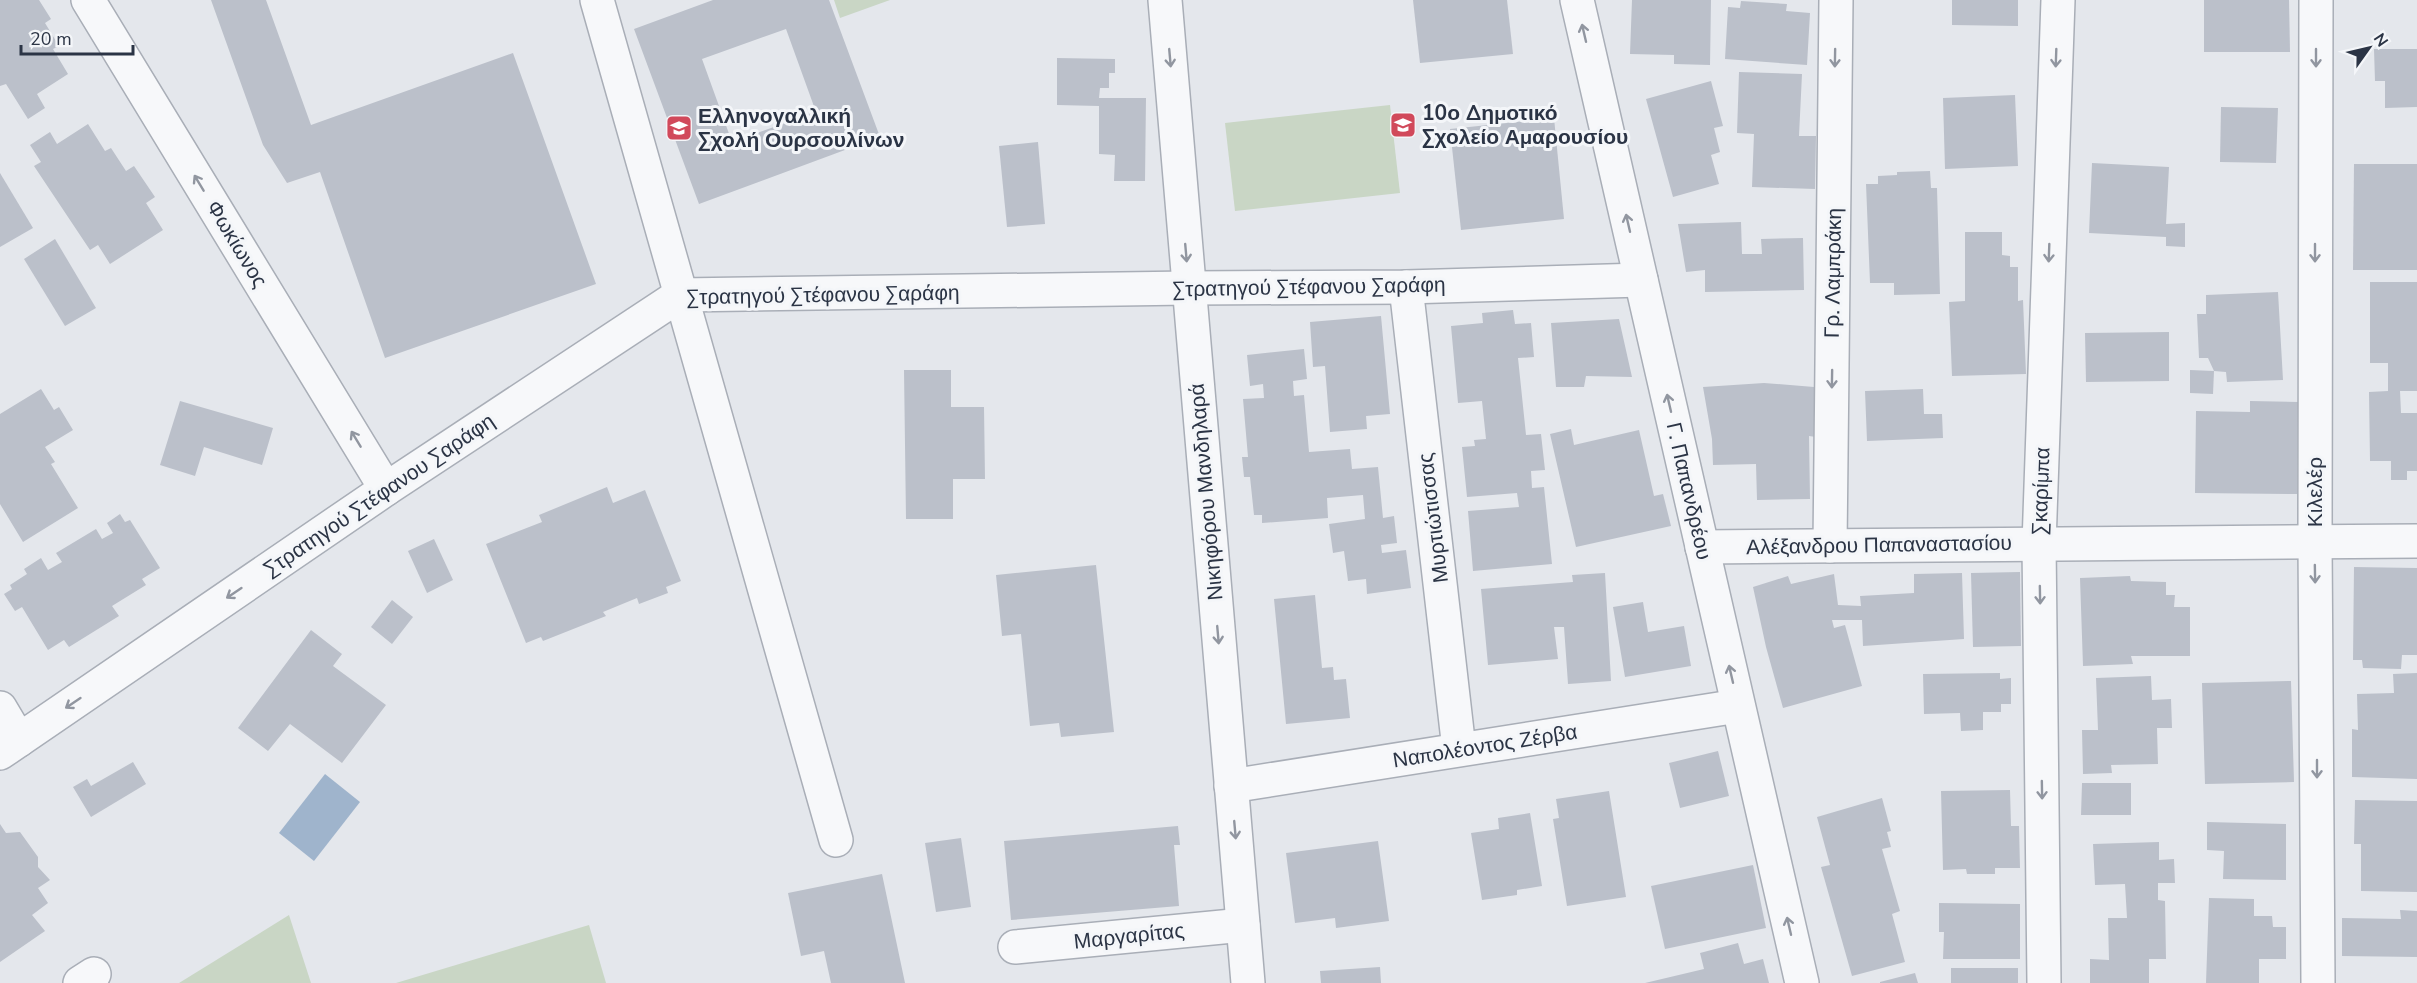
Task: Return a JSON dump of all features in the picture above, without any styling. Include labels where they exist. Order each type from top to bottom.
[{"type":"street","name":"Φωκίωνος","points":[[88,0],[386,489]]},
{"type":"street","points":[[597,0],[836,840]]},
{"type":"street","name":"Νικηφόρου Μανδηλαρά","points":[[1165,0],[1248,983]]},
{"type":"street","name":"Γ. Παπανδρέου","points":[[1577,0],[1802,983]]},
{"type":"street","name":"Γρ. Λαμπράκη","points":[[1830,546],[1836,0]]},
{"type":"street","name":"Σκαρίμπα","points":[[2044,983],[2039,544],[2058,0]]},
{"type":"street","name":"Κιλελέρ","points":[[2316,0],[2315,542],[2318,983]]},
{"type":"street","name":"Στρατηγού Στέφανου Σαράφη","points":[[10,746],[386,489],[680,296],[1406,287],[1641,280]]},
{"type":"street","name":"Μυρτιώτισσας","points":[[1406,287],[1459,749]]},
{"type":"street","name":"Αλέξανδρου Παπαναστασίου","points":[[1702,547],[2417,541]]},
{"type":"street","name":"Ναπολέοντος Ζέρβα","points":[[1231,786],[1738,706]]},
{"type":"street","points":[[0,708],[10,746]]},
{"type":"street","name":"Μαργαρίτας","points":[[1015,947],[1243,925]]},
{"type":"green space","points":[[834,0],[890,0],[840,18]]},
{"type":"green space","points":[[1390,105],[1400,193],[1235,211],[1225,123]]},
{"type":"green space","points":[[289,915],[311,983],[179,983]]},
{"type":"green space","points":[[589,925],[606,983],[396,983]]},
{"type":"water","points":[[325,774],[360,802],[314,861],[279,833]]},
{"type":"building","points":[[0,0],[39,0],[51,19],[45,23],[59,46],[53,49],[68,74],[37,94],[45,108],[28,119],[6,84],[0,86]]},
{"type":"building","points":[[211,0],[266,0],[311,125],[513,53],[596,284],[385,358],[320,172],[287,183],[263,145]]},
{"type":"building","points":[[713,0],[829,0],[880,137],[699,204],[634,29]],"holes":[[[786,29],[816,112],[732,142],[702,59]]]},
{"type":"building","points":[[1413,0],[1507,0],[1513,54],[1420,63]]},
{"type":"building","points":[[1632,0],[1711,0],[1710,65],[1674,64],[1674,55],[1630,54]]},
{"type":"building","points":[[1952,0],[2018,0],[2018,26],[1952,25]]},
{"type":"building","points":[[2204,0],[2289,0],[2290,52],[2204,52]]},
{"type":"building","points":[[1741,1],[1787,4],[1786,11],[1810,13],[1807,65],[1725,59],[1728,7],[1740,8]]},
{"type":"building","points":[[2374,49],[2417,49],[2417,107],[2385,108],[2385,81],[2375,81]]},
{"type":"building","points":[[1057,58],[1115,59],[1115,73],[1109,73],[1109,88],[1100,88],[1099,98],[1146,98],[1145,181],[1114,181],[1115,155],[1099,154],[1099,106],[1057,105]]},
{"type":"building","points":[[1739,72],[1802,74],[1799,136],[1816,136],[1815,189],[1752,187],[1754,134],[1737,133]]},
{"type":"building","points":[[1711,81],[1723,126],[1714,128],[1720,152],[1711,155],[1719,184],[1673,197],[1646,99]]},
{"type":"building","points":[[2015,95],[2018,166],[1945,169],[1943,98]]},
{"type":"building","points":[[2221,107],[2278,108],[2276,163],[2220,162]]},
{"type":"building","points":[[1554,118],[1564,219],[1461,230],[1450,129]]},
{"type":"building","points":[[88,124],[105,151],[111,148],[126,171],[134,166],[155,197],[146,203],[163,230],[110,264],[98,245],[90,250],[34,166],[41,162],[30,145],[50,132],[57,144]]},
{"type":"building","points":[[1038,142],[1045,224],[1007,227],[999,146]]},
{"type":"building","points":[[2092,163],[2169,167],[2166,224],[2185,223],[2185,247],[2166,246],[2166,237],[2089,233]]},
{"type":"building","points":[[2354,164],[2417,164],[2417,270],[2353,270]]},
{"type":"building","points":[[1930,171],[1931,188],[1937,188],[1940,294],[1894,295],[1894,283],[1870,283],[1866,184],[1878,184],[1878,176],[1897,175],[1897,172]]},
{"type":"building","points":[[0,173],[33,228],[0,247]]},
{"type":"building","points":[[1741,222],[1742,254],[1762,254],[1761,239],[1803,238],[1804,290],[1705,292],[1705,270],[1686,272],[1678,224]]},
{"type":"building","points":[[1965,232],[2002,232],[2002,255],[2010,256],[2010,267],[2018,267],[2018,301],[2023,300],[2026,374],[1952,376],[1949,302],[1965,301]]},
{"type":"building","points":[[55,239],[96,308],[65,326],[24,259]]},
{"type":"building","points":[[2370,282],[2417,282],[2417,391],[2400,391],[2401,413],[2417,413],[2417,471],[2407,471],[2407,480],[2391,480],[2391,461],[2370,461],[2369,392],[2388,391],[2388,363],[2370,363]]},
{"type":"building","points":[[2278,292],[2283,380],[2227,382],[2226,372],[2214,371],[2208,358],[2199,358],[2197,314],[2206,314],[2206,295]]},
{"type":"building","points":[[1513,310],[1515,324],[1531,323],[1534,357],[1518,358],[1526,435],[1541,434],[1545,470],[1531,471],[1532,488],[1544,487],[1552,564],[1473,571],[1468,511],[1519,507],[1517,493],[1467,497],[1462,447],[1475,446],[1474,440],[1486,439],[1482,401],[1458,403],[1451,326],[1483,323],[1482,313]]},
{"type":"building","points":[[1381,316],[1390,414],[1366,416],[1367,429],[1330,432],[1325,366],[1313,367],[1310,322]]},
{"type":"building","points":[[1619,319],[1632,377],[1586,376],[1584,387],[1556,387],[1551,323]]},
{"type":"building","points":[[2169,332],[2169,381],[2086,382],[2085,333]]},
{"type":"building","points":[[1304,349],[1307,379],[1293,381],[1294,396],[1304,395],[1309,452],[1350,449],[1352,469],[1378,467],[1383,518],[1394,516],[1397,543],[1381,545],[1382,553],[1406,550],[1411,588],[1367,594],[1366,579],[1348,581],[1344,551],[1333,553],[1329,524],[1365,519],[1363,495],[1327,498],[1328,518],[1262,523],[1262,515],[1254,515],[1250,477],[1244,477],[1242,457],[1248,457],[1243,399],[1264,398],[1263,384],[1250,386],[1247,355]]},
{"type":"building","points":[[904,370],[951,370],[951,407],[984,407],[985,479],[953,479],[953,519],[906,519]]},
{"type":"building","points":[[2190,370],[2214,371],[2213,394],[2190,393]]},
{"type":"building","points":[[1764,383],[1814,387],[1816,437],[1809,436],[1810,499],[1757,500],[1756,464],[1713,465],[1712,439],[1703,387]]},
{"type":"building","points":[[41,389],[54,410],[59,407],[73,430],[45,447],[55,462],[51,464],[78,508],[23,542],[0,504],[0,414]]},
{"type":"building","points":[[1923,389],[1924,414],[1942,414],[1943,438],[1867,441],[1865,391]]},
{"type":"building","points":[[180,401],[273,428],[262,465],[204,447],[195,476],[160,465]]},
{"type":"building","points":[[2250,401],[2298,402],[2297,494],[2195,493],[2196,411],[2250,412]]},
{"type":"building","points":[[1571,429],[1574,445],[1639,430],[1654,496],[1663,494],[1671,526],[1576,547],[1550,434]]},
{"type":"building","points":[[607,487],[613,503],[645,490],[681,581],[666,587],[668,593],[639,604],[637,598],[603,612],[606,616],[543,641],[541,637],[526,643],[486,544],[542,522],[539,515]]},
{"type":"building","points":[[120,514],[125,522],[130,520],[160,568],[142,579],[146,585],[112,606],[119,616],[69,647],[64,640],[48,650],[22,607],[15,611],[4,594],[12,589],[10,585],[27,574],[24,569],[41,558],[48,570],[62,562],[56,553],[96,529],[102,539],[113,533],[107,523]]},
{"type":"building","points":[[434,539],[453,580],[427,593],[408,551]]},
{"type":"building","points":[[1096,565],[1114,732],[1061,737],[1059,723],[1030,726],[1021,634],[1002,636],[996,575]]},
{"type":"building","points":[[2354,567],[2417,568],[2417,655],[2402,655],[2401,669],[2363,668],[2362,660],[2353,660]]},
{"type":"building","points":[[2020,572],[2021,646],[1973,647],[1971,573]]},
{"type":"building","points":[[1605,573],[1611,681],[1568,684],[1564,627],[1554,627],[1558,659],[1488,665],[1481,589],[1573,582],[1572,575]]},
{"type":"building","points":[[1962,573],[1964,639],[1863,646],[1862,620],[1832,620],[1834,628],[1845,625],[1862,686],[1783,708],[1766,647],[1753,587],[1788,576],[1791,584],[1834,574],[1838,605],[1861,606],[1860,596],[1914,593],[1914,574]]},
{"type":"building","points":[[2130,576],[2131,581],[2166,582],[2166,595],[2175,595],[2174,607],[2190,607],[2190,656],[2131,656],[2133,664],[2083,666],[2080,578]]},
{"type":"building","points":[[1315,595],[1322,668],[1333,667],[1334,680],[1346,679],[1350,718],[1286,724],[1274,599]]},
{"type":"building","points":[[392,600],[413,617],[392,644],[371,627]]},
{"type":"building","points":[[1643,602],[1648,632],[1684,626],[1691,666],[1625,677],[1613,607]]},
{"type":"building","points":[[311,630],[342,654],[333,666],[386,705],[342,763],[290,724],[268,751],[238,728]]},
{"type":"building","points":[[2000,673],[2000,679],[2011,678],[2011,704],[2001,704],[2001,712],[1983,712],[1983,730],[1961,731],[1960,713],[1924,714],[1923,674]]},
{"type":"building","points":[[2417,673],[2417,779],[2352,777],[2352,729],[2358,730],[2357,694],[2394,693],[2393,674]]},
{"type":"building","points":[[2151,676],[2152,700],[2171,699],[2172,728],[2157,728],[2158,764],[2111,765],[2112,773],[2083,774],[2082,730],[2098,730],[2096,678]]},
{"type":"building","points":[[2291,681],[2294,782],[2205,784],[2202,683]]},
{"type":"building","points":[[1718,751],[1729,796],[1680,808],[1669,763]]},
{"type":"building","points":[[133,762],[146,784],[91,817],[73,787],[87,779],[91,786]]},
{"type":"building","points":[[2082,783],[2131,783],[2131,815],[2081,815]]},
{"type":"building","points":[[2010,790],[2011,826],[2019,826],[2020,868],[1995,868],[1995,874],[1967,874],[1966,869],[1943,870],[1941,791]]},
{"type":"building","points":[[1609,791],[1626,897],[1567,906],[1553,819],[1559,818],[1556,799]]},
{"type":"building","points":[[1882,798],[1891,831],[1887,832],[1891,847],[1882,849],[1900,911],[1892,914],[1905,962],[1852,976],[1821,867],[1830,865],[1817,817]]},
{"type":"building","points":[[2355,800],[2417,801],[2417,892],[2361,891],[2361,844],[2354,844]]},
{"type":"building","points":[[1530,813],[1542,886],[1517,890],[1517,895],[1482,900],[1471,833],[1499,829],[1498,818]]},
{"type":"building","points":[[2207,822],[2286,824],[2286,880],[2223,879],[2224,851],[2207,850]]},
{"type":"building","points":[[0,824],[6,833],[20,832],[38,857],[38,867],[50,880],[38,888],[48,903],[32,915],[45,931],[0,962]]},
{"type":"building","points":[[1178,826],[1180,845],[1174,845],[1179,906],[1011,920],[1004,841]]},
{"type":"building","points":[[961,838],[971,907],[936,912],[925,843]]},
{"type":"building","points":[[1378,841],[1389,921],[1336,928],[1335,918],[1295,923],[1286,853]]},
{"type":"building","points":[[2159,842],[2159,860],[2174,859],[2175,883],[2158,883],[2158,900],[2165,901],[2166,959],[2149,959],[2149,983],[2090,983],[2090,959],[2109,960],[2108,918],[2127,918],[2125,884],[2095,885],[2093,844]]},
{"type":"building","points":[[1753,865],[1766,928],[1665,949],[1651,886]]},
{"type":"building","points":[[882,874],[905,983],[831,983],[824,951],[801,956],[788,893]]},
{"type":"building","points":[[2209,898],[2254,899],[2254,916],[2272,916],[2273,927],[2286,927],[2286,959],[2259,959],[2259,983],[2206,983]]},
{"type":"building","points":[[1939,903],[2020,904],[2020,959],[1943,959],[1944,932],[1939,932]]},
{"type":"building","points":[[2400,910],[2417,911],[2417,957],[2342,956],[2342,918],[2401,919]]},
{"type":"building","points":[[1738,943],[1744,964],[1763,959],[1769,983],[1645,983],[1704,969],[1700,953]]},
{"type":"building","points":[[1380,967],[1381,983],[1321,983],[1320,971]]},
{"type":"building","points":[[1951,968],[2018,968],[2018,983],[1951,983]]},
{"type":"building","points":[[1915,973],[1918,983],[1880,983],[1880,982]]},
{"type":"place","name":"10ο Δημοτικό Σχολείο Αμαρουσίου","points":[[1403,125]]},
{"type":"place","name":"Ελληνογαλλική Σχολή Ουρσουλίνων","points":[[679,128]]}]
